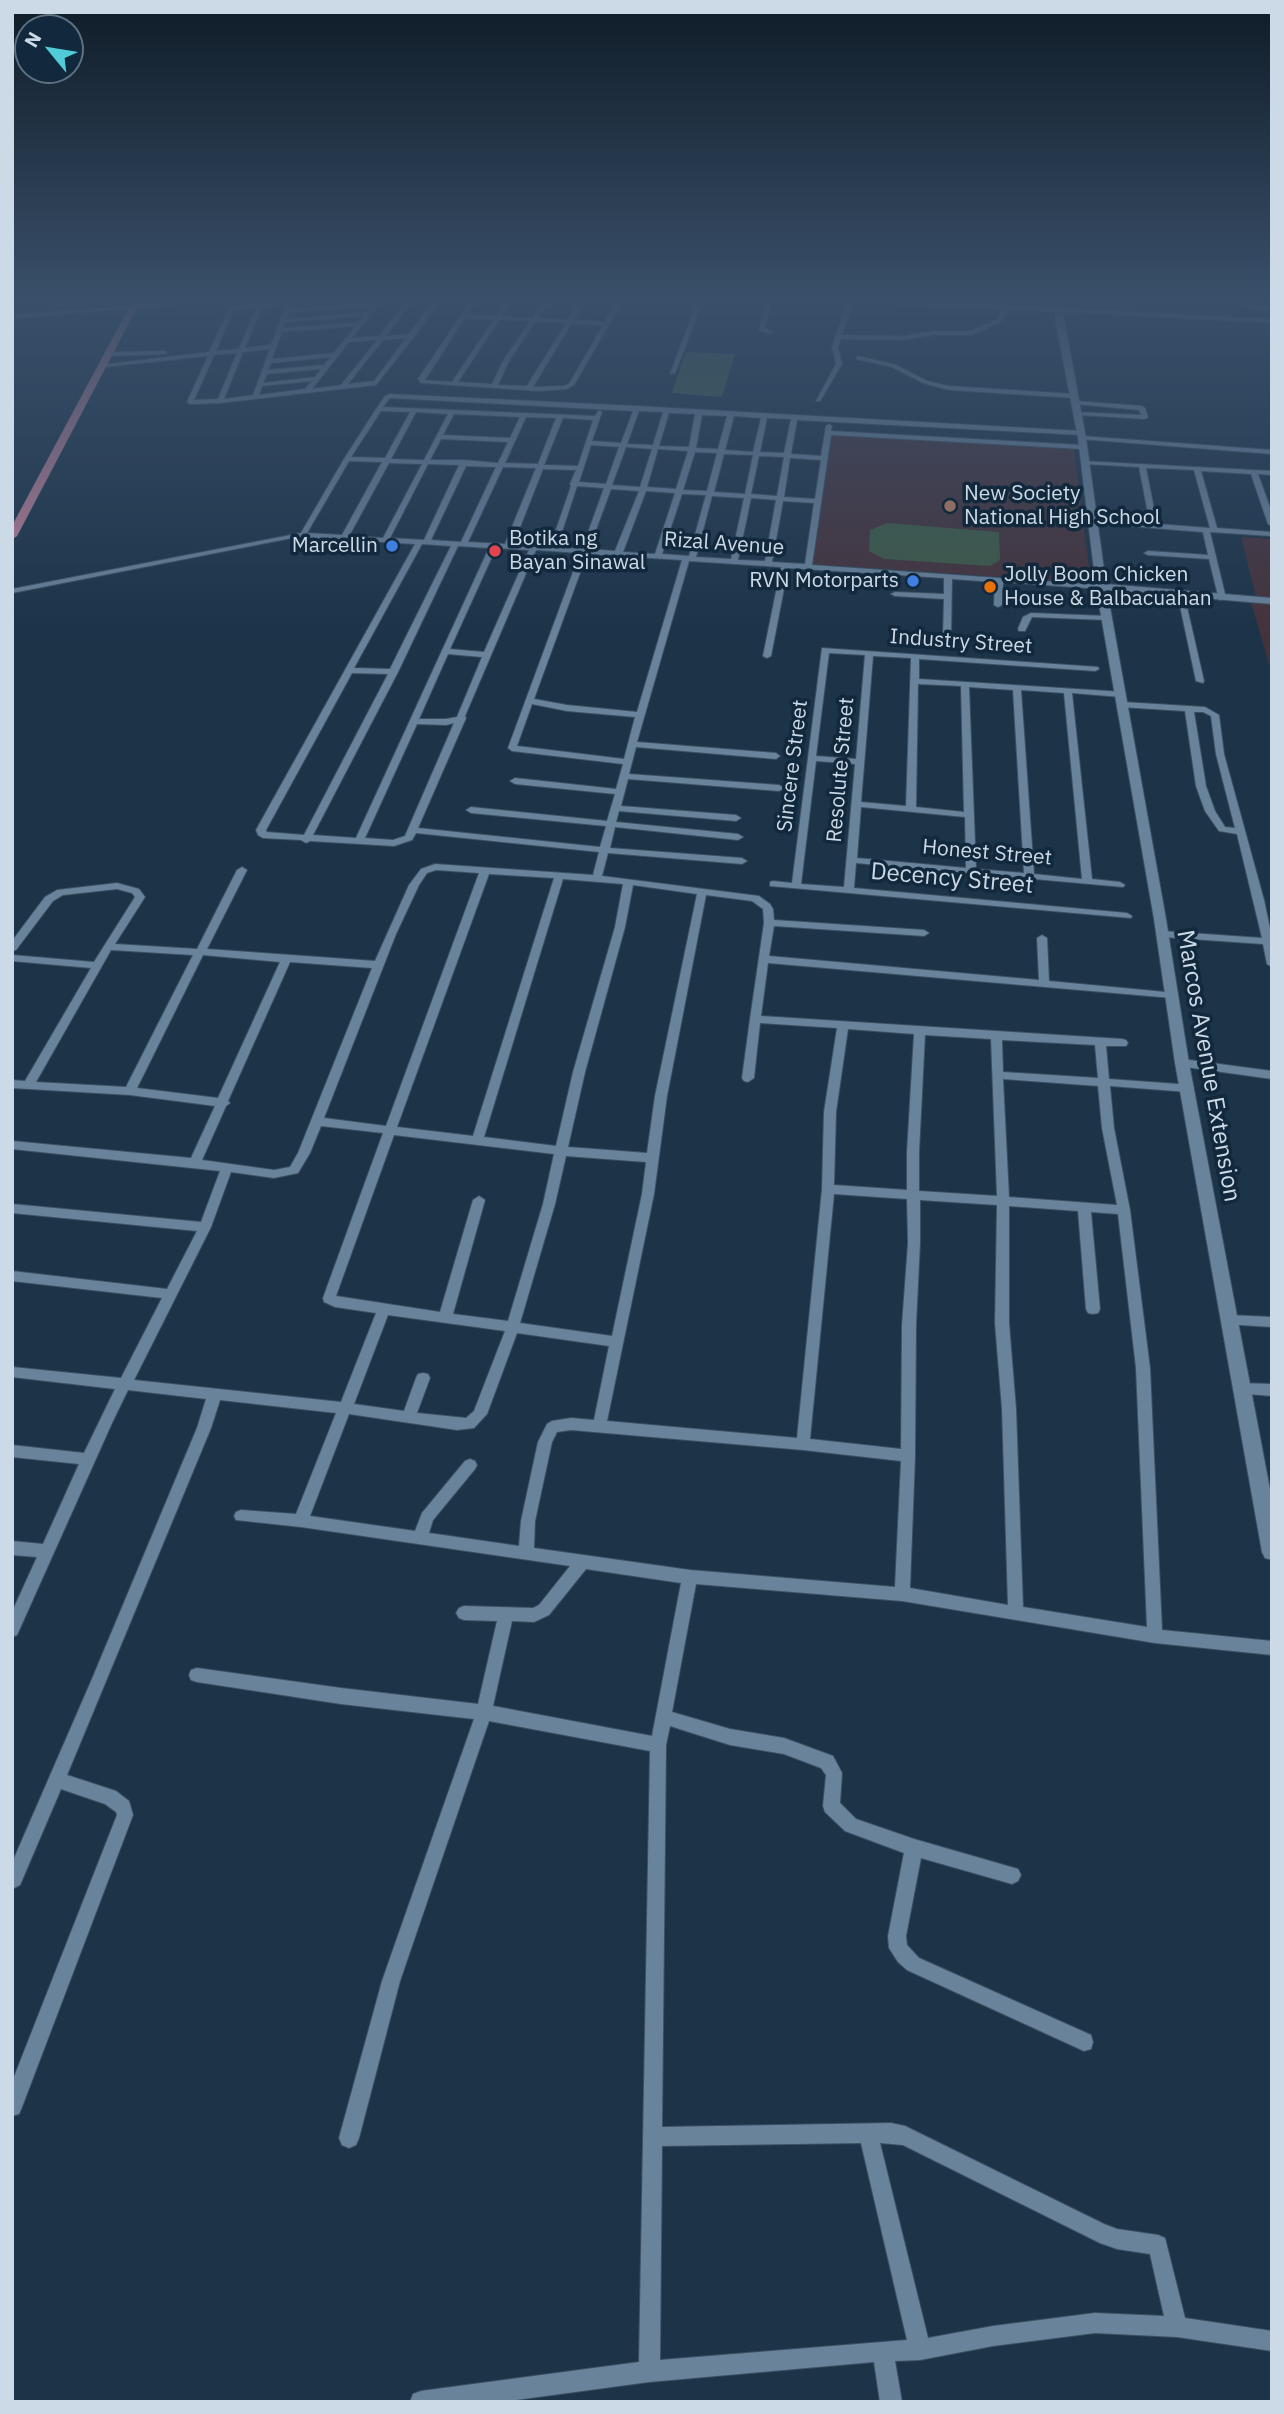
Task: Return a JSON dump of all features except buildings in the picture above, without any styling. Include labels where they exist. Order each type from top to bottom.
[{"type":"main road","points":[[12,536],[77,415]]},
{"type":"street","points":[[303,535],[346,458],[375,415]]},
{"type":"street","points":[[345,536],[412,415]]},
{"type":"street","points":[[386,539],[451,415]]},
{"type":"street","points":[[476,439],[488,415]]},
{"type":"street","points":[[499,415],[597,418]]},
{"type":"street","points":[[553,549],[598,415]]},
{"type":"street","points":[[628,762],[513,750],[634,415]]},
{"type":"street","points":[[618,554],[643,489],[665,415]]},
{"type":"street","points":[[658,557],[692,450],[699,415]]},
{"type":"street","points":[[597,878],[640,715],[731,415]]},
{"type":"street","points":[[742,415],[1272,452]]},
{"type":"street","name":"Marcos Avenue Extension","points":[[1078,415],[1106,618],[1240,1390],[1272,1552]]},
{"type":"street","points":[[1106,415],[1145,417],[1144,415]]},
{"type":"street","points":[[306,840],[460,544],[523,416]]},
{"type":"street","points":[[508,547],[560,416]]},
{"type":"street","points":[[734,562],[764,416]]},
{"type":"street","points":[[768,565],[794,418]]},
{"type":"street","points":[[808,567],[830,420]]},
{"type":"street","points":[[828,433],[1082,439]]},
{"type":"street","points":[[441,437],[512,440]]},
{"type":"street","points":[[588,443],[825,458]]},
{"type":"street","points":[[346,458],[579,468]]},
{"type":"street","points":[[464,462],[261,834],[306,840],[400,842],[409,838],[533,548]]},
{"type":"street","points":[[1084,462],[1272,474]]},
{"type":"street","points":[[1142,466],[1154,526]]},
{"type":"street","points":[[1197,469],[1210,529],[1212,557],[1222,597]]},
{"type":"street","points":[[1254,472],[1272,524]]},
{"type":"street","points":[[573,484],[818,501]]},
{"type":"street","points":[[1091,522],[1272,534]]},
{"type":"street","name":"Rizal Avenue","points":[[12,591],[303,535],[553,549],[1101,587]]},
{"type":"street","points":[[359,841],[416,721],[493,546]]},
{"type":"street","points":[[1148,553],[1212,557]]},
{"type":"street","points":[[767,656],[785,566]]},
{"type":"street","points":[[947,636],[948,577]]},
{"type":"street","points":[[998,605],[999,580]]},
{"type":"street","points":[[1101,587],[1272,601]]},
{"type":"street","points":[[895,594],[948,597]]},
{"type":"street","points":[[1180,594],[1200,681]]},
{"type":"street","points":[[1023,629],[1027,617],[1031,615],[1106,618]]},
{"type":"street","name":"Industry Street","points":[[825,650],[1095,669]]},
{"type":"street","name":"Sincere Street","points":[[796,886],[825,650]]},
{"type":"street","points":[[446,651],[488,655]]},
{"type":"street","name":"Resolute Street","points":[[849,891],[869,653]]},
{"type":"street","points":[[911,809],[915,656]]},
{"type":"street","points":[[349,670],[394,672]]},
{"type":"street","points":[[915,681],[1068,691],[1209,710],[1215,715],[1220,754],[1242,832],[1272,964]]},
{"type":"street","points":[[965,684],[971,871]]},
{"type":"street","points":[[1017,687],[1029,877]]},
{"type":"street","points":[[1068,691],[1087,882]]},
{"type":"street","points":[[530,701],[567,708],[640,715]]},
{"type":"street","points":[[1189,709],[1201,786],[1210,811],[1222,828],[1242,832]]},
{"type":"street","points":[[416,721],[446,722],[462,718]]},
{"type":"street","points":[[634,744],[776,756]]},
{"type":"street","points":[[812,758],[860,762]]},
{"type":"street","points":[[625,776],[779,788]]},
{"type":"street","points":[[515,782],[620,792]]},
{"type":"street","points":[[856,804],[968,815]]},
{"type":"street","points":[[616,808],[736,818]]},
{"type":"street","points":[[471,810],[738,836]]},
{"type":"street","points":[[413,830],[742,861]]},
{"type":"street","name":"Honest Street","points":[[851,860],[1120,885]]},
{"type":"street","points":[[12,1145],[195,1163],[274,1174],[294,1170],[304,1153],[414,885],[424,872],[443,866],[629,881],[748,896],[760,901],[768,909],[769,923],[748,1078]]},
{"type":"street","points":[[130,1091],[242,870]]},
{"type":"street","points":[[485,870],[329,1297],[335,1303],[616,1342]]},
{"type":"street","points":[[478,1139],[559,876]]},
{"type":"street","points":[[12,1372],[125,1382],[457,1424],[475,1420],[480,1414],[512,1329],[549,1204],[579,1072],[620,927],[629,881]]},
{"type":"street","name":"Decency Street","points":[[773,884],[1127,916]]},
{"type":"street","points":[[12,948],[49,899],[60,892],[117,886],[139,892],[139,897],[28,1085]]},
{"type":"street","points":[[599,1427],[648,1194],[661,1096],[702,891]]},
{"type":"street","points":[[769,923],[924,933]]},
{"type":"street","points":[[1162,934],[1265,941]]},
{"type":"street","points":[[1042,938],[1044,985]]},
{"type":"street","points":[[108,947],[379,965]]},
{"type":"street","points":[[12,958],[97,965]]},
{"type":"street","points":[[195,1163],[286,959]]},
{"type":"street","points":[[763,959],[1172,995]]},
{"type":"street","points":[[755,1019],[843,1027],[1122,1043]]},
{"type":"street","points":[[803,1444],[828,1188],[830,1112],[843,1027]]},
{"type":"street","points":[[902,1594],[908,1456],[909,1325],[914,1243],[913,1152],[920,1031]]},
{"type":"street","points":[[996,1037],[1003,1201],[1002,1324],[1009,1409],[1016,1612]]},
{"type":"street","points":[[1100,1042],[1108,1128],[1124,1210],[1143,1368],[1155,1636]]},
{"type":"street","points":[[1182,1063],[1272,1075]]},
{"type":"street","points":[[998,1075],[1188,1088]]},
{"type":"street","points":[[12,1084],[130,1091],[224,1103]]},
{"type":"street","points":[[316,1121],[561,1151],[652,1158]]},
{"type":"street","points":[[12,1630],[88,1459],[205,1227],[227,1167]]},
{"type":"street","points":[[828,1188],[1124,1210]]},
{"type":"street","points":[[445,1317],[479,1200]]},
{"type":"street","points":[[1084,1207],[1093,1309]]},
{"type":"street","points":[[12,1208],[205,1227]]},
{"type":"street","points":[[12,1276],[170,1294]]},
{"type":"street","points":[[301,1521],[384,1308]]},
{"type":"street","points":[[1229,1321],[1272,1322]]},
{"type":"street","points":[[408,1417],[423,1378]]},
{"type":"street","points":[[1240,1390],[1272,1390]]},
{"type":"street","points":[[14,1879],[204,1428],[215,1393]]},
{"type":"street","points":[[526,1554],[528,1521],[549,1433],[557,1425],[803,1444],[908,1456]]},
{"type":"street","points":[[12,1451],[88,1459]]},
{"type":"street","points":[[420,1538],[427,1517],[470,1465]]},
{"type":"street","points":[[241,1516],[301,1521],[690,1577],[902,1594],[1155,1636],[1272,1648]]},
{"type":"street","points":[[12,1548],[46,1551]]},
{"type":"street","points":[[464,1613],[534,1615],[544,1610],[582,1562]]},
{"type":"street","points":[[649,2371],[658,1745],[690,1577]]},
{"type":"street","points":[[349,2138],[391,1981],[484,1712],[506,1616]]},
{"type":"street","points":[[197,1675],[341,1696],[484,1712],[658,1745]]},
{"type":"street","points":[[665,1717],[730,1737],[784,1746],[827,1762],[834,1773],[831,1807],[863,1831],[1012,1875]]},
{"type":"street","points":[[12,2107],[125,1815],[123,1807],[110,1797],[57,1780]]},
{"type":"street","points":[[914,1847],[897,1936],[898,1948],[904,1956],[913,1964],[1084,2042]]},
{"type":"street","points":[[651,2137],[891,2133],[905,2136],[1100,2232],[1118,2239],[1158,2245],[1177,2327]]},
{"type":"street","points":[[868,2134],[920,2350]]},
{"type":"street","points":[[421,2402],[649,2371],[920,2350],[993,2336],[1095,2323],[1177,2327],[1272,2341]]},
{"type":"street","points":[[883,2351],[891,2402]]},
{"type":"shaded area","name":"New Society National High School","points":[[829,434],[1074,449],[1091,583],[812,564]]},
{"type":"shaded area","points":[[1241,537],[1272,539],[1272,599],[1256,597]]},
{"type":"shaded area","points":[[1251,602],[1272,604],[1272,671],[1271,671]]},
{"type":"green space","points":[[887,523],[999,532],[1000,560],[990,566],[884,559],[869,551],[870,530]]},
{"type":"place","name":"New Society National High School","points":[[950,506]]},
{"type":"place","name":"Marcellin","points":[[392,546]]},
{"type":"place","name":"Botika ng Bayan Sinawal","points":[[495,551]]},
{"type":"place","name":"RVN Motorparts","points":[[913,581]]},
{"type":"place","name":"Jolly Boom Chicken House & Balbacuahan","points":[[990,587]]}]
